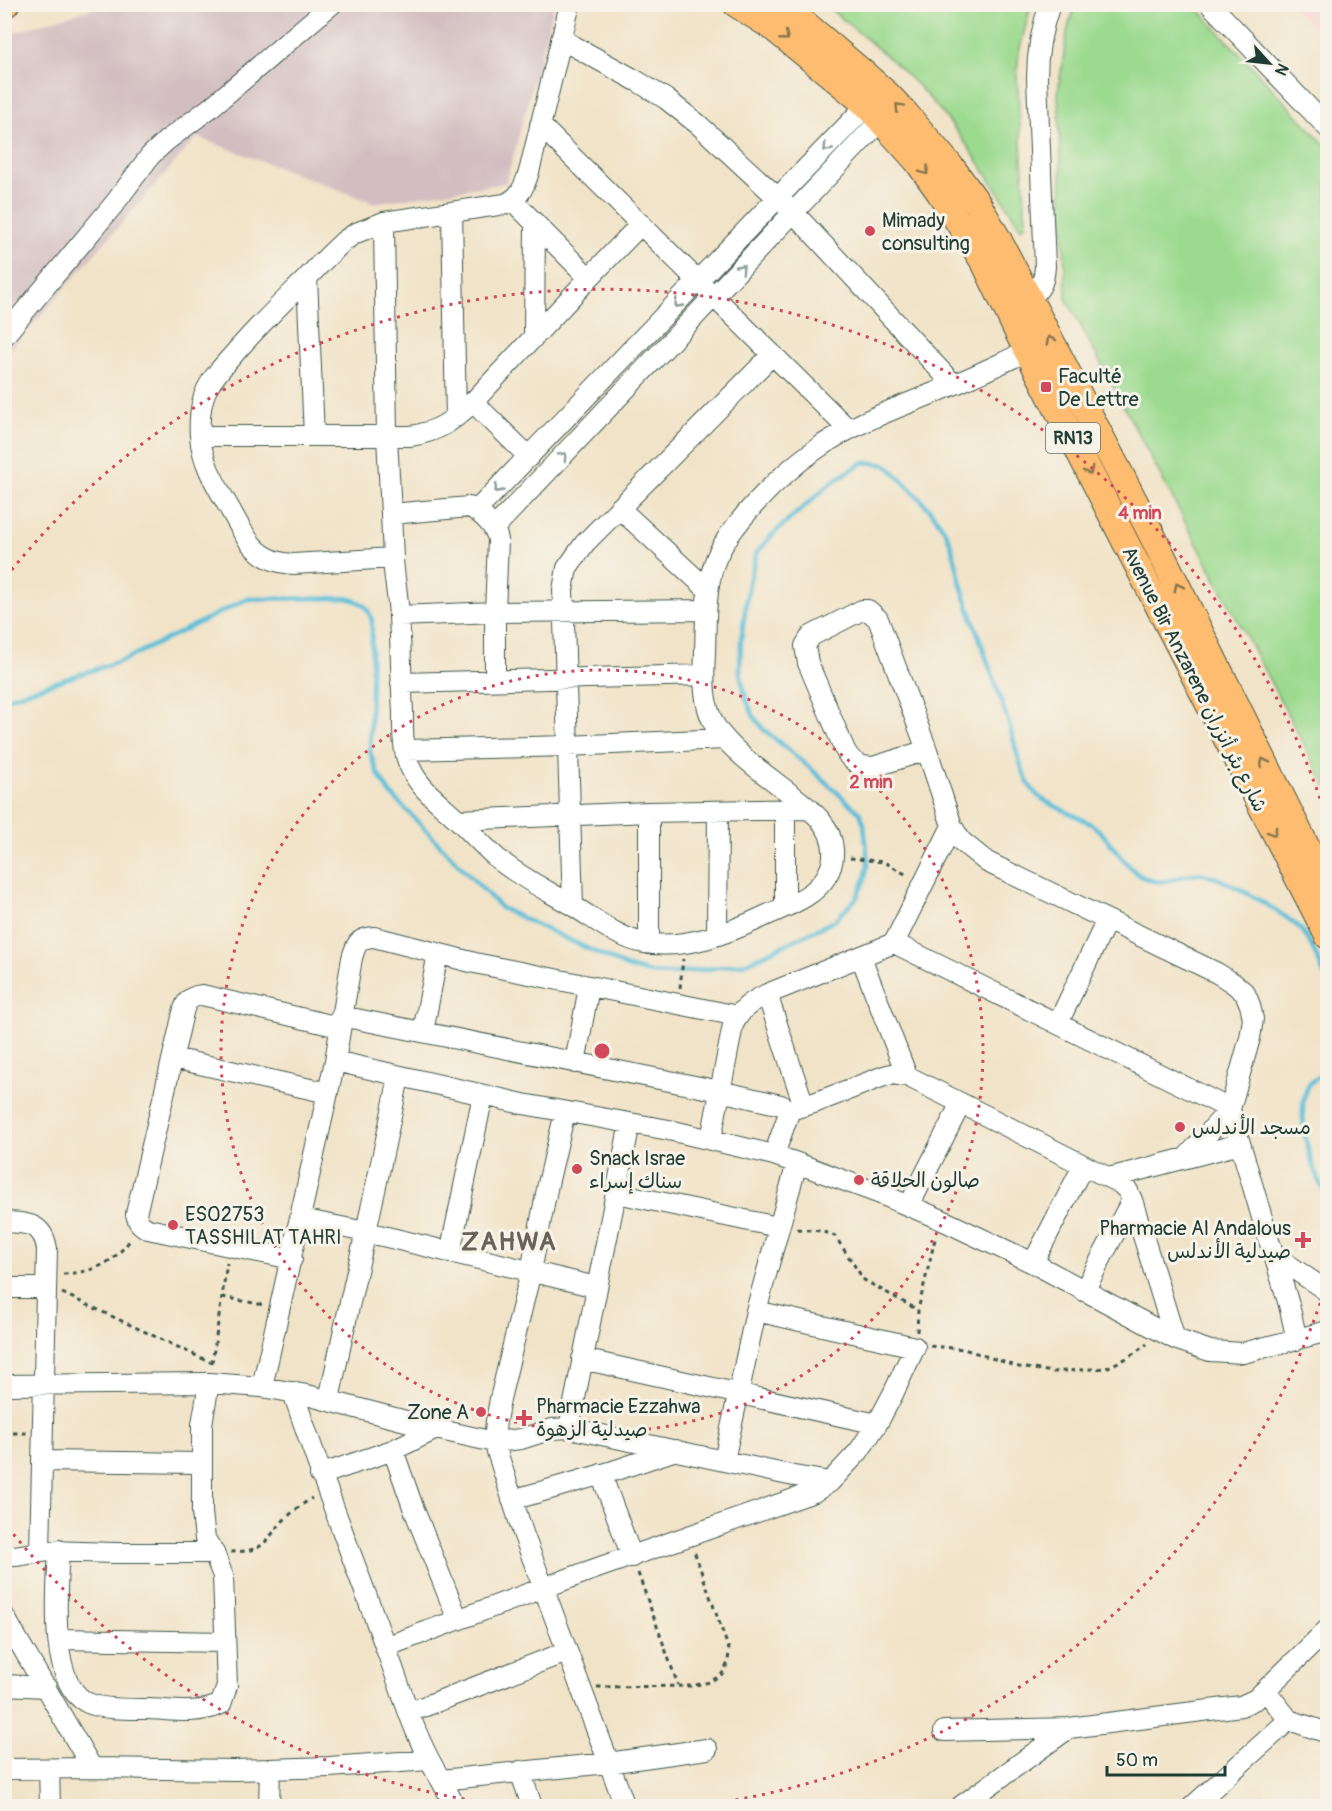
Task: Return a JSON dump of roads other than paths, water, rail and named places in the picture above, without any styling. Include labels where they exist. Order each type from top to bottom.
[{"type":"main road","name":"Avenue Bir Anzarene شارع بئر أنزران","points":[[736,4],[772,27],[874,112],[917,160],[968,236],[985,264],[1328,936]]},
{"type":"main road","name":"Avenue Bir Anzarene شارع بئر أنزران","points":[[778,4],[797,17],[888,95],[953,169],[978,204],[1151,533],[1328,890]]},
{"type":"street","points":[[4,336],[150,156],[332,4]]},
{"type":"street","points":[[393,558],[293,564],[269,560],[252,545],[213,480],[206,464],[200,436],[203,399],[210,384],[255,330],[344,241],[356,233],[384,222],[452,213],[513,201],[525,186],[570,4]]},
{"type":"street","points":[[1029,300],[1040,290],[1045,266],[1036,79],[1037,53],[1050,4]]},
{"type":"street","points":[[1210,4],[1328,128]]},
{"type":"street","points":[[561,39],[666,99],[699,125],[793,212],[954,385]]},
{"type":"street","points":[[476,511],[779,198],[874,112]]},
{"type":"street","points":[[494,528],[793,212],[874,112]]},
{"type":"street","points":[[540,125],[848,429]]},
{"type":"street","points":[[513,201],[589,278]]},
{"type":"street","points":[[452,213],[456,417]]},
{"type":"street","points":[[384,222],[387,436],[405,750],[409,765],[413,774],[434,797],[498,859],[541,888],[627,938],[649,944],[682,943],[734,930],[813,891],[825,879],[831,867],[832,843],[822,822],[810,809],[733,748],[708,712],[704,696],[704,675],[708,590],[719,552],[730,533],[745,514],[782,478],[814,450],[848,429],[1028,351]]},
{"type":"street","points":[[534,336],[535,223]]},
{"type":"street","points":[[200,436],[387,436],[425,434],[436,430],[473,402],[641,224]]},
{"type":"street","points":[[307,278],[314,436]]},
{"type":"street","points":[[573,906],[564,613],[564,580],[567,568],[585,543],[772,355]]},
{"type":"street","points":[[473,402],[529,457]]},
{"type":"street","points":[[391,513],[472,508],[494,528],[498,540],[495,680]]},
{"type":"street","points":[[619,508],[708,590]]},
{"type":"street","points":[[399,616],[495,612],[706,610]]},
{"type":"street","points":[[927,750],[873,767],[865,767],[853,762],[844,748],[808,663],[805,646],[811,636],[857,611],[868,610],[879,619],[927,750],[952,826],[961,842],[987,862],[1217,973],[1245,993],[1252,1019],[1250,1038],[1230,1109],[1186,1158]]},
{"type":"street","points":[[401,683],[704,675]]},
{"type":"street","points":[[405,750],[725,739]]},
{"type":"street","points":[[459,820],[571,814],[810,809]]},
{"type":"street","points":[[784,907],[785,810]]},
{"type":"street","points":[[717,934],[718,811]]},
{"type":"street","points":[[649,812],[649,944]]},
{"type":"street","points":[[711,1139],[733,1025],[738,1016],[750,1002],[767,994],[894,943],[952,826]]},
{"type":"street","points":[[1058,1023],[1107,920]]},
{"type":"street","points":[[262,1387],[335,1061],[352,958],[360,940],[374,937],[589,987],[738,1016]]},
{"type":"street","points":[[894,943],[1230,1109],[1289,1305],[1297,1340]]},
{"type":"street","points":[[423,1032],[438,953]]},
{"type":"street","points":[[861,957],[907,1076]]},
{"type":"street","points":[[575,1063],[589,987]]},
{"type":"street","points":[[767,994],[797,1108],[774,1155]]},
{"type":"street","points":[[292,1259],[148,1229],[141,1226],[138,1221],[136,1214],[185,1006],[193,996],[202,995],[340,1021],[423,1032],[797,1108],[884,1076],[892,1074],[907,1076],[1121,1184],[1128,1191],[1132,1200],[1169,1336]]},
{"type":"street","points":[[173,1058],[328,1093]]},
{"type":"street","points":[[335,1061],[483,1095],[711,1139],[774,1155],[874,1191],[940,1219],[1033,1263],[1169,1336],[1210,1351],[1243,1353],[1328,1331]]},
{"type":"street","points":[[329,1400],[399,1076]]},
{"type":"street","points":[[450,1253],[483,1095]]},
{"type":"street","points":[[909,1206],[961,1103]]},
{"type":"street","points":[[565,1112],[531,1271],[500,1399],[494,1442],[566,1652],[625,1806]]},
{"type":"street","points":[[569,1428],[630,1123]]},
{"type":"street","points":[[1109,1178],[1240,1144]]},
{"type":"street","points":[[724,1461],[756,1311],[797,1163]]},
{"type":"street","points":[[1033,1263],[1083,1166]]},
{"type":"street","points":[[617,1193],[778,1227]]},
{"type":"street","points":[[1084,1291],[1132,1200]]},
{"type":"street","points":[[301,1219],[366,1232],[596,1287]]},
{"type":"street","points":[[4,1222],[35,1227],[41,1231],[47,1250],[42,1461],[61,1661],[65,1676],[77,1695],[86,1702],[98,1706],[201,1712],[221,1704],[227,1686],[223,1576],[214,1552],[205,1539],[202,1512],[202,1424],[209,1383]]},
{"type":"street","points":[[1274,1255],[1328,1292]]},
{"type":"street","points":[[4,1288],[46,1282]]},
{"type":"street","points":[[386,1647],[543,1588],[778,1506],[813,1492],[830,1482],[859,1451],[877,1424],[915,1347],[756,1311]]},
{"type":"street","points":[[582,1359],[877,1424]]},
{"type":"street","points":[[4,1385],[209,1383],[262,1387],[329,1400],[494,1442],[521,1438],[552,1429],[569,1428],[830,1482]]},
{"type":"street","points":[[293,1392],[323,1482],[410,1712],[429,1760],[455,1806]]},
{"type":"street","points":[[323,1482],[436,1429]]},
{"type":"street","points":[[393,1450],[458,1620]]},
{"type":"street","points":[[512,1500],[676,1450]]},
{"type":"street","points":[[42,1461],[201,1463]]},
{"type":"street","points":[[601,1474],[632,1557]]},
{"type":"street","points":[[4,1556],[50,1551],[214,1552]]},
{"type":"street","points":[[4,1616],[93,1768]]},
{"type":"street","points":[[944,1731],[1070,1728],[1241,1706],[1266,1691],[1328,1629]]},
{"type":"street","points":[[59,1639],[225,1642]]},
{"type":"street","points":[[410,1712],[566,1652]]},
{"type":"street","points":[[4,1685],[46,1688]]},
{"type":"street","points":[[1266,1691],[1289,1720],[1328,1733]]},
{"type":"street","points":[[1193,1806],[1289,1720]]},
{"type":"street","points":[[961,1806],[1070,1728]]},
{"type":"street","points":[[441,1780],[608,1763],[707,1749]]},
{"type":"street","points":[[4,1769],[270,1769],[429,1760]]},
{"type":"street","points":[[50,1769],[50,1806]]},
{"type":"street","points":[[269,1806],[270,1769]]},
{"type":"street","points":[[520,1771],[532,1806]]},
{"type":"waterway","points":[[4,699],[124,660],[247,599],[346,598],[356,601],[364,605],[372,621],[370,752],[377,772],[389,792],[501,908],[627,967],[650,973],[672,974],[747,963],[834,921],[856,899],[865,879],[868,863],[864,824],[860,813],[763,729],[753,715],[746,698],[740,673],[741,640],[749,583],[757,553],[771,536],[832,482],[864,462],[887,465],[934,515],[946,533],[1020,762],[1026,779],[1036,794],[1048,803],[1095,827],[1127,864],[1142,877],[1163,881],[1203,874],[1226,882],[1286,917],[1304,933],[1328,982]]},
{"type":"waterway","points":[[1328,1071],[1309,1085],[1303,1109],[1306,1142],[1316,1174],[1328,1197]]},
{"type":"place","name":"Mimady consulting","points":[[870,231]]},
{"type":"place","name":"Faculté De Lettre","points":[[1046,387]]},
{"type":"place","name":"مسجد الأندلس","points":[[1180,1127]]},
{"type":"place","name":"Snack Israe سناك إسراء","points":[[577,1169]]},
{"type":"place","name":"صالون الحلاقة","points":[[859,1180]]},
{"type":"place","name":"ES02753 TASSHILAT TAHRI","points":[[173,1225]]},
{"type":"place","name":"Pharmacie Al Andalous صيدلية الأندلس","points":[[1303,1240]]},
{"type":"place","name":"Zone A","points":[[481,1412]]},
{"type":"place","name":"Pharmacie Ezzahwa صيدلية الزهوة","points":[[524,1418]]},
{"type":"district","name":"ZAHWA","points":[[509,1241]]}]
